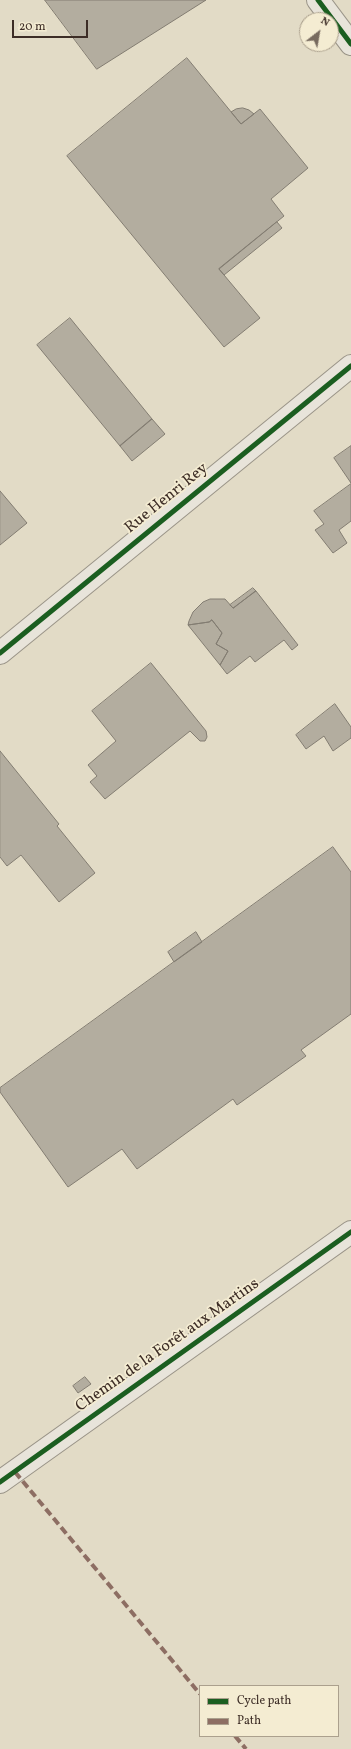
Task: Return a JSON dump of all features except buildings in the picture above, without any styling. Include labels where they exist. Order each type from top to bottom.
[{"type":"street","points":[[318,0],[351,44]]},
{"type":"street","name":"Rue Henri Rey","points":[[0,653],[351,366]]},
{"type":"street","name":"Chemin de la Forêt aux Martins","points":[[0,1482],[351,1232]]},
{"type":"marked path","points":[[15,1472],[199,1693]]},
{"type":"marked path","points":[[236,1737],[246,1749]]},
{"type":"cycle path","points":[[318,0],[351,44]]},
{"type":"cycle path","points":[[0,653],[351,366]]},
{"type":"cycle path","points":[[0,1482],[351,1232]]}]
